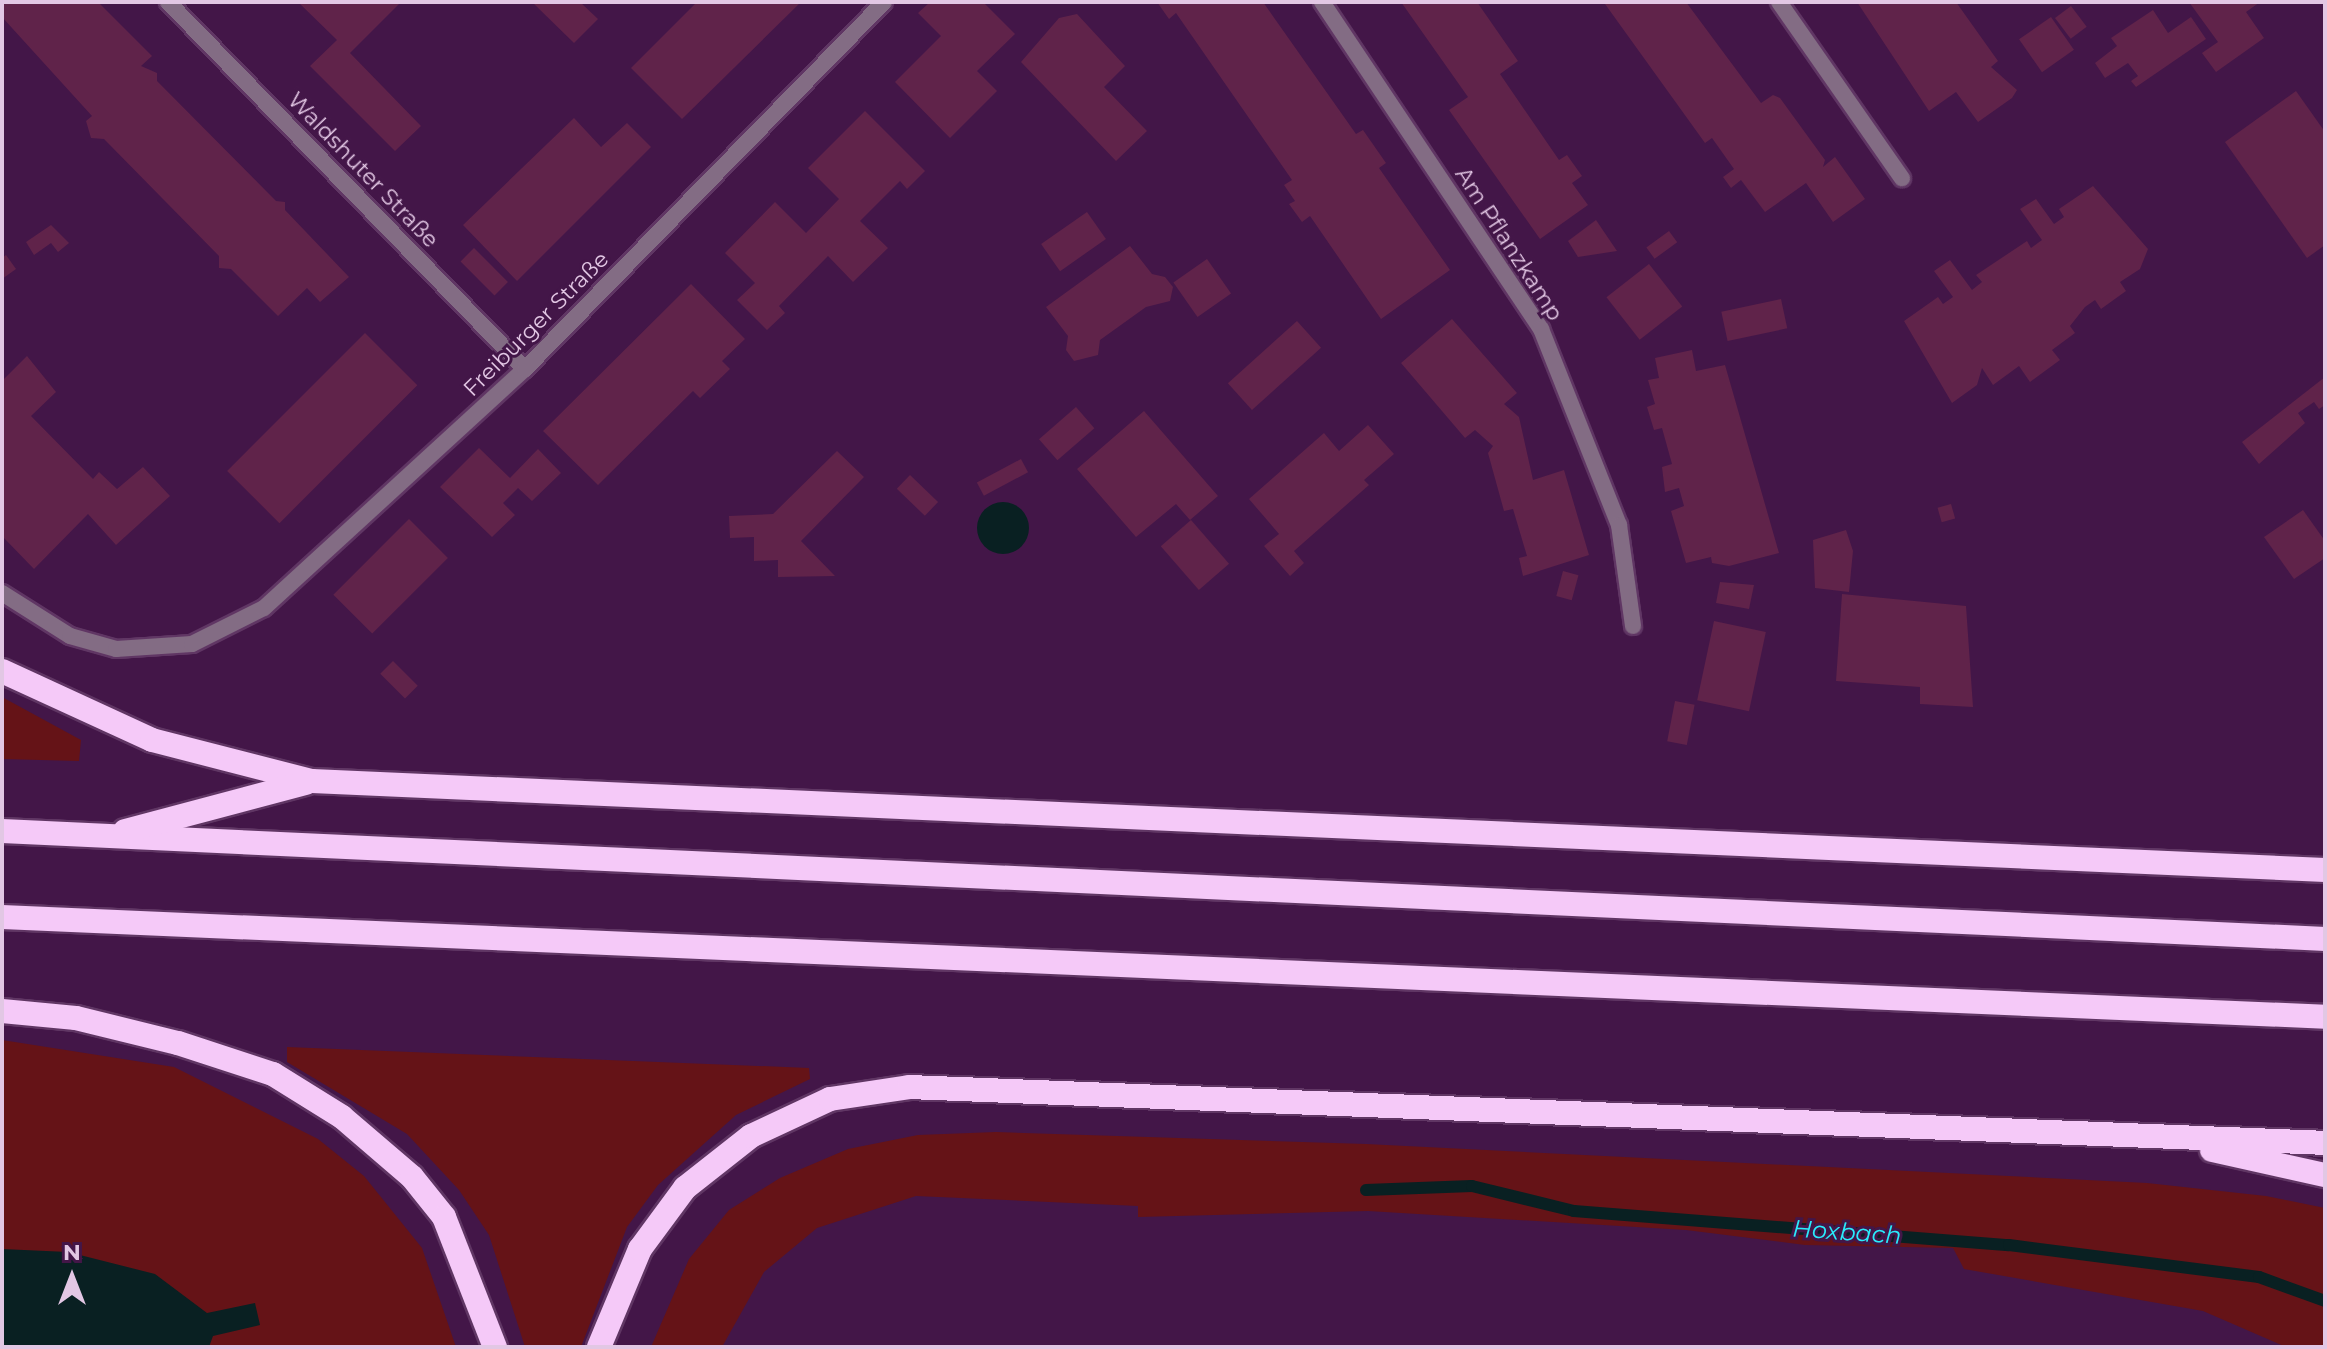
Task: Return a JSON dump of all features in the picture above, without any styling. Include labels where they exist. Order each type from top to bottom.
[{"type":"highway","points":[[2,671],[152,740],[312,781],[2325,870]]},
{"type":"highway","points":[[100,837],[312,781]]},
{"type":"highway","points":[[2,831],[2325,939]]},
{"type":"highway","points":[[2,917],[2325,1017]]},
{"type":"highway","points":[[2,1011],[76,1018],[178,1043],[273,1074],[342,1117],[412,1177],[444,1217],[495,1347]]},
{"type":"highway","points":[[599,1347],[640,1249],[685,1188],[751,1136],[830,1099],[909,1087],[2325,1143]]},
{"type":"highway","points":[[2120,1133],[2325,1175]]},
{"type":"street","name":"Waldshuter Straße","points":[[168,2],[525,369]]},
{"type":"street","name":"Freiburger Straße","points":[[2,593],[70,636],[116,649],[192,644],[292,587],[525,369],[884,2]]},
{"type":"street","name":"Am Pflanzkamp","points":[[1322,2],[1541,329],[1619,525],[1633,626]]},
{"type":"street","points":[[1779,2],[1902,178]]},
{"type":"shaded area","points":[[1003,502],[1021,510],[1029,528],[1021,546],[1003,554],[985,546],[977,528],[985,510]]},
{"type":"shaded area","points":[[2,697],[81,740],[79,761],[2,759]]},
{"type":"shaded area","points":[[2,1040],[174,1067],[318,1139],[364,1176],[422,1248],[456,1347],[2,1347]]},
{"type":"shaded area","points":[[287,1047],[809,1068],[810,1079],[736,1115],[658,1185],[627,1227],[581,1347],[525,1347],[489,1235],[459,1190],[407,1134],[287,1062]]},
{"type":"shaded area","points":[[996,1132],[1366,1144],[2147,1183],[2266,1196],[2325,1208],[2325,1347],[2286,1347],[2203,1311],[1964,1269],[1953,1248],[1805,1245],[1686,1230],[1368,1211],[1138,1217],[1138,1206],[916,1196],[817,1228],[764,1272],[722,1347],[651,1347],[689,1259],[729,1210],[780,1178],[848,1149],[918,1135]]},
{"type":"shaded area","points":[[2,1249],[68,1252],[155,1274],[207,1313],[255,1303],[260,1325],[213,1336],[209,1347],[2,1347]]},
{"type":"building","points":[[2,2],[98,2],[152,56],[141,66],[157,73],[157,81],[276,201],[285,202],[285,210],[349,277],[320,302],[307,288],[278,316],[231,269],[219,268],[219,256],[104,139],[91,138],[86,121],[92,116],[2,17]]},
{"type":"building","points":[[298,2],[401,2],[350,53],[421,126],[395,151],[310,66],[337,40]]},
{"type":"building","points":[[532,2],[580,2],[598,19],[574,43]]},
{"type":"building","points":[[697,2],[801,2],[682,119],[631,68]]},
{"type":"building","points":[[930,2],[983,2],[1015,34],[977,71],[997,91],[950,138],[895,82],[941,36],[918,13]]},
{"type":"building","points":[[1157,2],[1263,2],[1356,134],[1363,130],[1386,163],[1379,168],[1450,270],[1381,319],[1310,216],[1302,222],[1289,204],[1295,201],[1284,185],[1292,180],[1176,13],[1169,19]]},
{"type":"building","points":[[1401,2],[1477,2],[1518,61],[1500,74],[1559,160],[1567,155],[1582,176],[1572,183],[1588,205],[1540,239],[1449,110],[1468,97]]},
{"type":"building","points":[[1686,2],[1761,103],[1773,95],[1780,98],[1825,160],[1823,167],[1835,157],[1865,199],[1833,222],[1806,183],[1765,212],[1741,180],[1731,188],[1723,177],[1734,169],[1712,138],[1705,143],[1605,4]]},
{"type":"building","points":[[1857,2],[1956,2],[1998,61],[1991,67],[2017,90],[2012,98],[1978,122],[1956,92],[1929,111]]},
{"type":"building","points":[[2189,2],[2260,2],[2246,12],[2264,38],[2216,72],[2202,53],[2218,42]]},
{"type":"building","points":[[2071,6],[2087,27],[2071,39],[2055,18]]},
{"type":"building","points":[[2153,10],[2168,33],[2191,17],[2206,39],[2136,87],[2131,81],[2138,76],[2128,63],[2105,78],[2095,63],[2117,46],[2111,38]]},
{"type":"building","points":[[1077,14],[1125,66],[1104,87],[1147,131],[1116,161],[1021,62],[1059,18]]},
{"type":"building","points":[[2051,17],[2074,50],[2042,72],[2019,39]]},
{"type":"building","points":[[2296,91],[2325,132],[2325,245],[2307,258],[2225,142]]},
{"type":"building","points":[[865,111],[925,171],[907,189],[900,181],[860,221],[888,248],[853,282],[828,256],[779,306],[785,313],[767,330],[737,300],[755,283],[725,253],[775,202],[806,233],[839,199],[808,168]]},
{"type":"building","points":[[574,118],[601,147],[627,123],[651,147],[517,281],[463,225]]},
{"type":"building","points":[[2093,186],[2148,249],[2140,269],[2120,282],[2126,291],[2101,309],[2095,300],[2085,307],[2070,326],[2075,333],[2052,350],[2060,360],[2030,382],[2019,366],[1993,385],[1982,368],[1977,385],[1952,403],[1904,321],[1938,297],[1943,304],[1953,297],[1934,271],[1950,260],[1972,290],[1982,282],[1976,275],[2027,241],[2031,248],[2042,240],[2020,209],[2036,199],[2054,224],[2064,217],[2059,209]]},
{"type":"building","points":[[1087,212],[1106,239],[1060,271],[1041,244]]},
{"type":"building","points":[[1596,220],[1617,251],[1578,257],[1568,241]]},
{"type":"building","points":[[51,225],[69,243],[58,252],[51,243],[34,255],[26,242]]},
{"type":"building","points":[[1669,231],[1677,242],[1655,259],[1646,247]]},
{"type":"building","points":[[1130,246],[1152,274],[1165,277],[1173,287],[1170,301],[1146,307],[1100,340],[1098,355],[1074,361],[1066,350],[1068,336],[1046,307]]},
{"type":"building","points":[[474,248],[508,282],[495,295],[461,261]]},
{"type":"building","points":[[6,255],[16,269],[2,279],[2,258]]},
{"type":"building","points":[[1207,259],[1231,293],[1198,317],[1173,283]]},
{"type":"building","points":[[1649,264],[1682,307],[1640,340],[1606,297]]},
{"type":"building","points":[[691,284],[745,339],[722,361],[730,369],[700,398],[693,391],[598,485],[543,431]]},
{"type":"building","points":[[1781,299],[1787,328],[1728,341],[1721,312]]},
{"type":"building","points":[[1452,319],[1517,393],[1504,404],[1519,417],[1533,480],[1564,470],[1589,555],[1523,576],[1519,558],[1527,556],[1513,509],[1504,511],[1488,453],[1493,446],[1475,430],[1465,438],[1401,363]]},
{"type":"building","points":[[1297,321],[1321,348],[1252,410],[1228,383]]},
{"type":"building","points":[[365,333],[417,385],[279,523],[227,471]]},
{"type":"building","points":[[1692,350],[1696,371],[1725,365],[1779,553],[1729,566],[1712,563],[1711,557],[1686,563],[1671,511],[1684,506],[1679,488],[1665,492],[1662,467],[1672,464],[1662,428],[1654,430],[1647,407],[1655,404],[1648,380],[1659,378],[1655,358]]},
{"type":"building","points":[[27,356],[56,392],[31,416],[93,479],[99,472],[117,489],[143,467],[170,496],[116,545],[88,514],[34,569],[2,536],[2,381]]},
{"type":"building","points":[[2325,377],[2325,405],[2319,409],[2314,402],[2298,413],[2305,423],[2259,464],[2242,442]]},
{"type":"building","points":[[1076,407],[1094,428],[1057,460],[1039,439]]},
{"type":"building","points":[[1144,411],[1218,496],[1190,520],[1176,504],[1136,537],[1077,469]]},
{"type":"building","points":[[1368,425],[1394,454],[1364,480],[1369,485],[1294,551],[1304,563],[1290,576],[1264,546],[1279,534],[1249,499],[1324,433],[1339,451]]},
{"type":"building","points":[[479,448],[510,478],[538,449],[561,473],[532,501],[518,488],[503,503],[515,515],[492,537],[440,487]]},
{"type":"building","points":[[837,451],[864,477],[801,541],[835,576],[778,577],[778,560],[754,561],[754,537],[730,538],[729,516],[773,514]]},
{"type":"building","points":[[1021,459],[1028,472],[984,496],[977,482]]},
{"type":"building","points":[[910,475],[938,502],[925,516],[897,489]]},
{"type":"building","points":[[1951,504],[1955,518],[1942,522],[1938,508]]},
{"type":"building","points":[[2303,510],[2325,541],[2325,558],[2294,579],[2264,537]]},
{"type":"building","points":[[409,519],[448,558],[372,634],[333,595]]},
{"type":"building","points":[[1191,520],[1229,564],[1199,590],[1161,546]]},
{"type":"building","points":[[1846,530],[1853,551],[1849,592],[1815,588],[1813,540]]},
{"type":"building","points":[[1563,571],[1578,575],[1572,600],[1556,596]]},
{"type":"building","points":[[1720,582],[1754,585],[1749,609],[1716,603]]},
{"type":"building","points":[[1842,594],[1966,606],[1973,707],[1920,704],[1920,687],[1836,681]]},
{"type":"building","points":[[1714,621],[1766,632],[1749,711],[1697,700]]},
{"type":"building","points":[[393,661],[418,686],[405,698],[380,674]]},
{"type":"building","points":[[1675,701],[1695,705],[1687,745],[1667,741]]},
{"type":"waterway","name":"Hoxbach","points":[[1366,1190],[1472,1186],[1574,1211],[2009,1245],[2259,1277],[2325,1301]]}]
